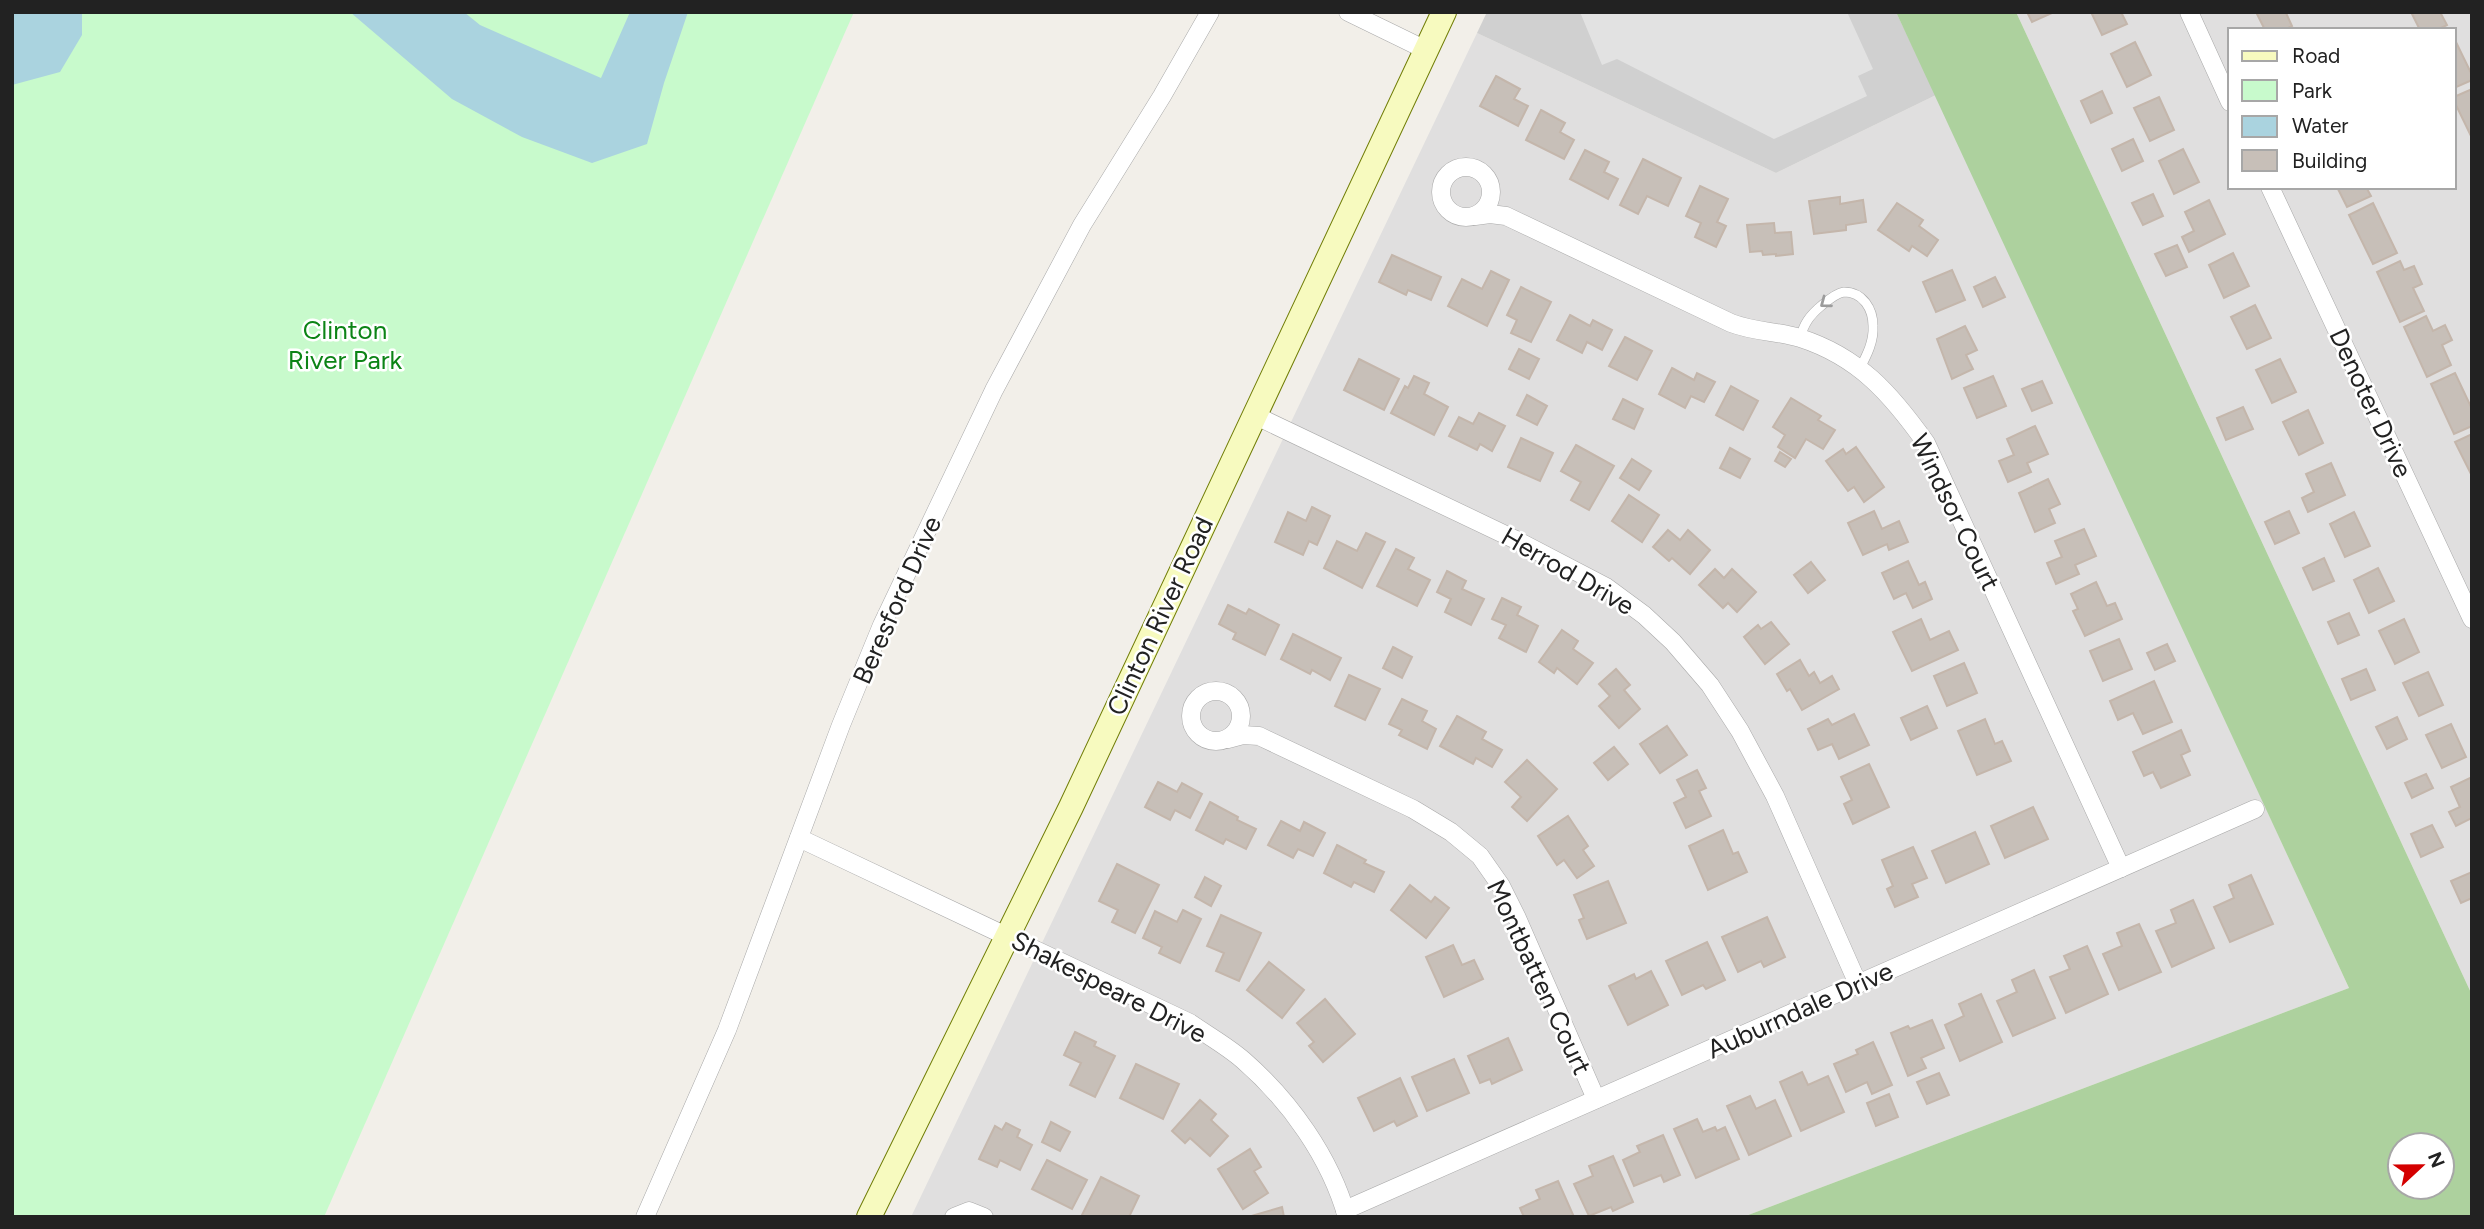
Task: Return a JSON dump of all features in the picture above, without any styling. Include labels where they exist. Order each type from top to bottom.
[{"type":"street","name":"Beresford Drive","points":[[645,1217],[727,1030],[882,625],[994,390],[1082,225],[1163,96],[1210,12]]},
{"type":"street","points":[[1348,12],[1426,50]]},
{"type":"street","name":"Clinton River Road","points":[[869,1217],[1076,795],[1444,12]]},
{"type":"street","points":[[2189,12],[2228,98]]},
{"type":"street","name":"Windsor Court","points":[[1506,216],[1483,173],[1468,166],[1452,170],[1442,183],[1441,199],[1450,212],[1458,216],[1506,216],[1731,323],[1747,329],[1800,338],[1860,368],[1900,406],[1926,443],[2121,868]]},
{"type":"street","points":[[1475,216],[1488,205],[1491,188]]},
{"type":"street","name":"Denoter Drive","points":[[2271,189],[2472,619]]},
{"type":"street","name":"Herrod Drive","points":[[1254,415],[1514,539],[1606,587],[1644,615],[1673,642],[1710,685],[1740,731],[1775,796],[1858,984]]},
{"type":"street","name":"Montbatten Court","points":[[1259,736],[1232,696],[1216,691],[1201,696],[1191,710],[1193,726],[1203,738],[1211,741],[1243,735],[1259,736],[1413,809],[1451,832],[1480,856],[1501,886],[1517,918],[1596,1099]]},
{"type":"street","points":[[1228,739],[1240,727],[1241,710]]},
{"type":"street","name":"Auburndale Drive","points":[[1346,1213],[1596,1099],[2255,809]]},
{"type":"street","name":"Shakespeare Drive","points":[[799,838],[1190,1023],[1242,1059],[1277,1093],[1310,1136],[1346,1213]]},
{"type":"street","points":[[954,1217],[969,1212],[984,1217]]},
{"type":"lane","points":[[1800,338],[1804,324],[1829,299],[1843,292],[1859,295],[1871,309],[1873,326],[1871,345],[1860,368]]},
{"type":"shaded area","points":[[1487,12],[1896,12],[1936,95],[1776,173],[1477,33]]},
{"type":"shaded area","points":[[1580,12],[1847,12],[1873,69],[1858,76],[1867,96],[1774,139],[1617,59],[1602,65]]},
{"type":"shaded area","points":[[2016,12],[2472,12],[2472,995]]},
{"type":"shaded area","points":[[1477,33],[1776,173],[1936,95],[2349,988],[1743,1217],[911,1217]]},
{"type":"green space","name":"Clinton River Park","points":[[81,12],[854,12],[324,1217],[12,1217],[12,85]]},
{"type":"green space","points":[[1896,12],[2016,12],[2472,995],[2472,1217],[1743,1217],[2349,988]]},
{"type":"water","points":[[12,12],[82,12],[82,35],[60,72],[12,85]]},
{"type":"water","points":[[350,12],[464,12],[480,25],[601,78],[630,12],[688,12],[647,144],[592,163],[522,137],[452,99]]},
{"type":"building","points":[[2027,12],[2054,12],[2032,22]]},
{"type":"building","points":[[2091,12],[2121,12],[2127,24],[2102,35]]},
{"type":"building","points":[[2256,12],[2289,12],[2286,13],[2292,26],[2264,28]]},
{"type":"building","points":[[2411,12],[2440,12],[2447,25],[2441,28],[2419,28]]},
{"type":"building","points":[[2135,42],[2151,75],[2127,87],[2111,54]]},
{"type":"building","points":[[2456,42],[2472,75],[2472,80],[2456,87]]},
{"type":"building","points":[[1496,76],[1520,89],[1514,99],[1528,106],[1518,126],[1480,106]]},
{"type":"building","points":[[2472,89],[2472,138],[2456,105],[2456,96]]},
{"type":"building","points":[[2102,91],[2112,113],[2091,123],[2081,101]]},
{"type":"building","points":[[2159,97],[2174,130],[2150,141],[2134,108]]},
{"type":"building","points":[[1541,110],[1565,123],[1560,132],[1574,140],[1564,159],[1526,140]]},
{"type":"building","points":[[2133,139],[2143,161],[2122,171],[2112,149]]},
{"type":"building","points":[[2183,149],[2199,182],[2174,194],[2159,161]]},
{"type":"building","points":[[1585,150],[1609,162],[1604,172],[1618,179],[1608,199],[1570,179]]},
{"type":"building","points":[[1643,159],[1681,178],[1668,206],[1647,196],[1638,214],[1620,205]]},
{"type":"building","points":[[1700,186],[1728,199],[1717,222],[1726,226],[1716,247],[1695,237],[1701,223],[1686,216]]},
{"type":"building","points":[[2338,189],[2367,189],[2371,196],[2347,207]]},
{"type":"building","points":[[2153,194],[2163,216],[2143,225],[2132,203]]},
{"type":"building","points":[[1840,197],[1840,204],[1863,200],[1866,222],[1846,225],[1846,230],[1814,234],[1809,201]]},
{"type":"building","points":[[2209,200],[2225,234],[2189,252],[2182,237],[2194,231],[2185,212]]},
{"type":"building","points":[[1897,203],[1923,220],[1919,226],[1938,240],[1927,256],[1912,246],[1909,251],[1878,230]]},
{"type":"building","points":[[2373,203],[2397,253],[2373,264],[2349,215]]},
{"type":"building","points":[[1774,223],[1775,233],[1791,232],[1793,254],[1776,256],[1763,255],[1762,251],[1750,252],[1747,225]]},
{"type":"building","points":[[2177,245],[2187,267],[2166,276],[2155,254]]},
{"type":"building","points":[[2233,253],[2249,286],[2224,298],[2209,265]]},
{"type":"building","points":[[1392,255],[1441,277],[1431,300],[1408,290],[1406,295],[1379,282]]},
{"type":"building","points":[[2400,261],[2404,270],[2414,266],[2422,284],[2413,288],[2424,311],[2400,322],[2377,272]]},
{"type":"building","points":[[1952,270],[1965,300],[1936,312],[1923,282]]},
{"type":"building","points":[[1491,271],[1509,280],[1487,326],[1448,306],[1462,279],[1482,289]]},
{"type":"building","points":[[1995,277],[2005,297],[1983,307],[1974,287]]},
{"type":"building","points":[[1521,287],[1551,302],[1531,342],[1511,333],[1517,320],[1507,315]]},
{"type":"building","points":[[2255,305],[2271,338],[2247,349],[2231,317]]},
{"type":"building","points":[[1570,315],[1590,326],[1593,320],[1612,330],[1602,350],[1587,342],[1582,353],[1557,340]]},
{"type":"building","points":[[2426,316],[2433,331],[2445,325],[2452,340],[2442,345],[2451,365],[2427,377],[2404,327]]},
{"type":"building","points":[[1965,326],[1977,350],[1966,355],[1973,369],[1952,379],[1937,339]]},
{"type":"building","points":[[1625,337],[1652,351],[1637,380],[1609,366]]},
{"type":"building","points":[[1519,349],[1539,359],[1529,379],[1509,369]]},
{"type":"building","points":[[1359,359],[1399,379],[1384,410],[1344,390]]},
{"type":"building","points":[[2280,359],[2296,392],[2272,403],[2256,370]]},
{"type":"building","points":[[1672,368],[1694,380],[1697,373],[1715,382],[1704,402],[1691,396],[1685,408],[1659,394]]},
{"type":"building","points":[[2455,373],[2472,409],[2472,426],[2454,434],[2431,384]]},
{"type":"building","points":[[1414,376],[1429,383],[1424,394],[1448,407],[1434,435],[1391,413],[1405,386],[1408,388]]},
{"type":"building","points":[[1993,376],[2006,406],[1977,418],[1964,388]]},
{"type":"building","points":[[2042,381],[2052,403],[2032,411],[2022,389]]},
{"type":"building","points":[[1731,386],[1758,401],[1743,430],[1716,415]]},
{"type":"building","points":[[1527,395],[1547,406],[1537,425],[1517,415]]},
{"type":"building","points":[[1791,398],[1821,416],[1818,420],[1835,430],[1823,449],[1806,439],[1795,458],[1778,447],[1785,435],[1773,427]]},
{"type":"building","points":[[1623,399],[1643,409],[1634,429],[1613,419]]},
{"type":"building","points":[[2243,407],[2253,429],[2226,440],[2217,418]]},
{"type":"building","points":[[2308,410],[2323,443],[2299,455],[2283,422]]},
{"type":"building","points":[[1479,413],[1505,426],[1492,451],[1480,444],[1477,450],[1449,436],[1459,417],[1473,424]]},
{"type":"building","points":[[2035,426],[2048,454],[2027,463],[2031,472],[2008,482],[1999,461],[2014,455],[2007,439]]},
{"type":"building","points":[[2472,434],[2472,476],[2455,442]]},
{"type":"building","points":[[1521,438],[1553,453],[1540,481],[1508,467]]},
{"type":"building","points":[[1576,445],[1614,466],[1589,510],[1571,500],[1581,482],[1561,471]]},
{"type":"building","points":[[1856,447],[1884,487],[1864,502],[1854,487],[1848,491],[1826,461],[1843,449],[1846,454]]},
{"type":"building","points":[[1730,448],[1750,459],[1740,478],[1720,468]]},
{"type":"building","points":[[1780,452],[1791,459],[1785,467],[1775,461]]},
{"type":"building","points":[[1632,459],[1651,471],[1639,490],[1620,478]]},
{"type":"building","points":[[2331,463],[2345,495],[2308,512],[2302,498],[2314,492],[2306,474]]},
{"type":"building","points":[[2048,479],[2060,504],[2049,509],[2055,523],[2035,532],[2019,493]]},
{"type":"building","points":[[1629,495],[1659,515],[1642,542],[1612,521]]},
{"type":"building","points":[[1312,507],[1330,516],[1317,545],[1309,541],[1303,555],[1275,542],[1288,512],[1306,521]]},
{"type":"building","points":[[1874,511],[1882,529],[1899,521],[1908,542],[1889,550],[1887,544],[1863,555],[1848,523]]},
{"type":"building","points":[[2289,511],[2299,533],[2275,544],[2265,522]]},
{"type":"building","points":[[2354,512],[2370,546],[2345,557],[2330,524]]},
{"type":"building","points":[[2084,529],[2096,556],[2075,565],[2079,574],[2056,584],[2047,563],[2062,557],[2055,541]]},
{"type":"building","points":[[1668,530],[1680,540],[1688,530],[1710,550],[1690,574],[1672,558],[1669,561],[1653,547]]},
{"type":"building","points":[[1366,533],[1385,542],[1362,588],[1324,568],[1337,541],[1357,551]]},
{"type":"building","points":[[1396,549],[1414,558],[1408,569],[1430,580],[1417,606],[1377,586]]},
{"type":"building","points":[[2324,558],[2334,581],[2313,590],[2303,568]]},
{"type":"building","points":[[1908,561],[1919,585],[1925,582],[1932,599],[1913,608],[1906,593],[1894,599],[1882,573]]},
{"type":"building","points":[[1811,562],[1825,580],[1808,593],[1794,575]]},
{"type":"building","points":[[2378,568],[2394,601],[2369,613],[2354,580]]},
{"type":"building","points":[[1715,569],[1724,578],[1732,569],[1756,592],[1737,612],[1728,603],[1723,608],[1699,585]]},
{"type":"building","points":[[1447,571],[1466,581],[1462,589],[1484,599],[1471,625],[1445,612],[1451,599],[1437,592]]},
{"type":"building","points":[[2096,582],[2107,606],[2115,603],[2122,619],[2085,636],[2073,611],[2078,609],[2071,594]]},
{"type":"building","points":[[1502,598],[1521,607],[1517,615],[1538,626],[1526,652],[1499,638],[1506,625],[1492,619]]},
{"type":"building","points":[[1228,605],[1246,614],[1249,609],[1279,625],[1265,655],[1233,639],[1236,633],[1219,624]]},
{"type":"building","points":[[2349,613],[2359,635],[2338,644],[2328,622]]},
{"type":"building","points":[[1921,619],[1930,640],[1949,631],[1958,650],[1912,671],[1893,632]]},
{"type":"building","points":[[2404,619],[2419,652],[2395,664],[2379,631]]},
{"type":"building","points":[[1771,622],[1789,644],[1765,664],[1744,637],[1758,625],[1761,629]]},
{"type":"building","points":[[1562,630],[1578,641],[1573,649],[1593,663],[1577,684],[1557,668],[1554,673],[1539,662]]},
{"type":"building","points":[[1293,634],[1341,658],[1330,680],[1312,670],[1310,674],[1281,659]]},
{"type":"building","points":[[2119,639],[2132,669],[2103,681],[2090,651]]},
{"type":"building","points":[[2167,644],[2175,661],[2155,670],[2147,653]]},
{"type":"building","points":[[1393,647],[1412,657],[1402,678],[1383,668]]},
{"type":"building","points":[[1800,660],[1809,676],[1814,672],[1820,683],[1832,676],[1839,689],[1802,710],[1790,689],[1787,691],[1777,674]]},
{"type":"building","points":[[1964,663],[1977,693],[1947,706],[1934,676]]},
{"type":"building","points":[[1616,669],[1630,685],[1624,690],[1640,709],[1619,728],[1599,706],[1610,696],[1599,684]]},
{"type":"building","points":[[2366,669],[2375,690],[2351,700],[2342,679]]},
{"type":"building","points":[[2428,672],[2443,705],[2419,716],[2403,683]]},
{"type":"building","points":[[1349,675],[1380,689],[1365,720],[1335,706]]},
{"type":"building","points":[[2154,681],[2172,722],[2143,734],[2133,713],[2118,720],[2110,701]]},
{"type":"building","points":[[1402,699],[1427,711],[1422,721],[1436,729],[1427,749],[1399,735],[1402,730],[1389,724]]},
{"type":"building","points":[[1927,706],[1937,728],[1911,740],[1901,718]]},
{"type":"building","points":[[1854,714],[1869,745],[1839,759],[1832,744],[1818,750],[1808,729],[1828,719],[1832,725]]},
{"type":"building","points":[[1457,716],[1486,732],[1482,739],[1502,750],[1492,767],[1476,758],[1473,764],[1440,746]]},
{"type":"building","points":[[2397,717],[2407,739],[2387,749],[2376,727]]},
{"type":"building","points":[[1985,719],[1995,744],[2002,741],[2011,761],[1977,775],[1958,731]]},
{"type":"building","points":[[2451,724],[2466,757],[2442,768],[2426,735]]},
{"type":"building","points":[[1667,726],[1687,755],[1660,773],[1640,744]]},
{"type":"building","points":[[2181,730],[2190,751],[2181,755],[2190,775],[2161,788],[2153,772],[2144,776],[2133,752]]},
{"type":"building","points":[[1614,747],[1628,764],[1608,780],[1594,763]]},
{"type":"building","points":[[1527,760],[1557,789],[1527,821],[1512,807],[1521,797],[1505,782]]},
{"type":"building","points":[[1869,764],[1889,807],[1853,824],[1844,804],[1852,800],[1841,777]]},
{"type":"building","points":[[1697,770],[1706,788],[1699,791],[1711,816],[1686,828],[1674,803],[1686,797],[1677,780]]},
{"type":"building","points":[[2426,774],[2433,788],[2412,798],[2405,783]]},
{"type":"building","points":[[2472,777],[2472,818],[2456,826],[2449,812],[2460,807],[2451,787]]},
{"type":"building","points":[[1158,782],[1177,792],[1182,783],[1202,794],[1190,818],[1175,810],[1170,820],[1145,807]]},
{"type":"building","points":[[1210,802],[1256,829],[1246,849],[1226,839],[1223,844],[1196,830]]},
{"type":"building","points":[[2033,807],[2048,839],[2005,858],[1991,826]]},
{"type":"building","points":[[1568,816],[1588,846],[1583,850],[1594,866],[1577,878],[1564,860],[1557,865],[1538,836]]},
{"type":"building","points":[[1281,821],[1300,831],[1304,822],[1325,833],[1313,856],[1298,849],[1293,858],[1268,845]]},
{"type":"building","points":[[2432,825],[2443,847],[2421,857],[2411,834]]},
{"type":"building","points":[[1723,830],[1733,854],[1738,852],[1747,872],[1708,890],[1689,846]]},
{"type":"building","points":[[1975,832],[1989,864],[1946,883],[1932,851]]},
{"type":"building","points":[[1337,845],[1366,860],[1364,863],[1384,872],[1374,892],[1354,882],[1351,887],[1324,873]]},
{"type":"building","points":[[1913,847],[1927,878],[1912,884],[1918,897],[1895,907],[1887,889],[1893,886],[1882,860]]},
{"type":"building","points":[[1117,864],[1159,885],[1135,933],[1112,922],[1118,910],[1099,901]]},
{"type":"building","points":[[2472,872],[2472,898],[2461,903],[2451,881]]},
{"type":"building","points":[[2251,875],[2273,924],[2230,942],[2214,907],[2234,898],[2229,885]]},
{"type":"building","points":[[1205,877],[1221,886],[1211,906],[1195,897]]},
{"type":"building","points":[[1608,881],[1626,923],[1587,939],[1579,920],[1584,918],[1574,895]]},
{"type":"building","points":[[1410,885],[1431,902],[1435,897],[1449,908],[1426,938],[1391,910]]},
{"type":"building","points":[[2193,900],[2214,948],[2172,967],[2156,931],[2176,923],[2171,910]]},
{"type":"building","points":[[1183,910],[1201,919],[1180,963],[1159,953],[1162,947],[1143,938],[1155,911],[1177,922]]},
{"type":"building","points":[[1221,915],[1261,933],[1239,981],[1216,971],[1224,953],[1207,946]]},
{"type":"building","points":[[1767,917],[1785,957],[1764,967],[1761,961],[1738,972],[1722,937]]},
{"type":"building","points":[[2139,924],[2161,972],[2119,990],[2103,954],[2122,946],[2117,933]]},
{"type":"building","points":[[1707,942],[1725,980],[1706,989],[1703,985],[1682,995],[1666,961]]},
{"type":"building","points":[[1453,945],[1462,965],[1474,960],[1483,979],[1444,997],[1426,957]]},
{"type":"building","points":[[2087,946],[2108,994],[2066,1013],[2050,977],[2070,969],[2064,956]]},
{"type":"building","points":[[1269,962],[1304,990],[1282,1018],[1247,990]]},
{"type":"building","points":[[2034,970],[2055,1018],[2013,1036],[1997,1001],[2017,992],[2012,980]]},
{"type":"building","points":[[1651,971],[1668,1005],[1628,1025],[1609,986],[1634,974],[1636,979]]},
{"type":"building","points":[[1981,994],[2002,1042],[1960,1061],[1945,1025],[1964,1016],[1959,1004]]},
{"type":"building","points":[[1325,999],[1355,1034],[1323,1062],[1309,1046],[1314,1042],[1297,1023]]},
{"type":"building","points":[[1932,1020],[1944,1048],[1921,1058],[1926,1068],[1908,1076],[1891,1033]]},
{"type":"building","points":[[1075,1032],[1096,1042],[1094,1046],[1115,1056],[1095,1097],[1070,1085],[1081,1063],[1064,1055]]},
{"type":"building","points":[[1508,1038],[1522,1070],[1492,1084],[1490,1079],[1480,1083],[1468,1056]]},
{"type":"building","points":[[1873,1042],[1892,1085],[1872,1094],[1867,1082],[1846,1092],[1834,1064],[1858,1054],[1856,1050]]},
{"type":"building","points":[[1454,1059],[1469,1093],[1427,1111],[1412,1077]]},
{"type":"building","points":[[1136,1064],[1179,1084],[1163,1119],[1120,1098]]},
{"type":"building","points":[[1802,1072],[1808,1085],[1828,1076],[1844,1112],[1801,1131],[1780,1082]]},
{"type":"building","points":[[1939,1073],[1949,1095],[1927,1104],[1917,1082]]},
{"type":"building","points":[[1400,1078],[1417,1116],[1397,1126],[1394,1121],[1374,1131],[1358,1098]]},
{"type":"building","points":[[1889,1094],[1898,1117],[1876,1126],[1867,1103]]},
{"type":"building","points":[[1750,1096],[1756,1109],[1775,1100],[1791,1136],[1749,1155],[1727,1106]]},
{"type":"building","points":[[1200,1100],[1216,1114],[1211,1120],[1228,1136],[1210,1156],[1190,1138],[1185,1143],[1172,1131]]},
{"type":"building","points":[[1697,1119],[1703,1132],[1715,1127],[1717,1131],[1725,1127],[1739,1159],[1696,1178],[1674,1129]]},
{"type":"building","points":[[1051,1122],[1070,1132],[1060,1151],[1042,1142]]},
{"type":"building","points":[[1006,1123],[1020,1130],[1017,1137],[1032,1145],[1020,1170],[1000,1160],[997,1167],[979,1159],[995,1126],[1002,1130]]},
{"type":"building","points":[[1663,1135],[1680,1175],[1664,1182],[1661,1175],[1634,1186],[1623,1160],[1640,1152],[1637,1146]]},
{"type":"building","points":[[1250,1149],[1261,1167],[1254,1171],[1268,1193],[1243,1209],[1218,1169]]},
{"type":"building","points":[[1613,1156],[1633,1202],[1613,1211],[1611,1207],[1589,1216],[1574,1184],[1593,1176],[1589,1166]]},
{"type":"building","points":[[1047,1160],[1087,1180],[1072,1209],[1032,1189]]},
{"type":"building","points":[[1101,1177],[1139,1196],[1129,1217],[1081,1217]]},
{"type":"building","points":[[1558,1181],[1574,1217],[1524,1217],[1520,1208],[1540,1199],[1536,1190]]},
{"type":"building","points":[[1282,1207],[1284,1217],[1248,1217]]}]
